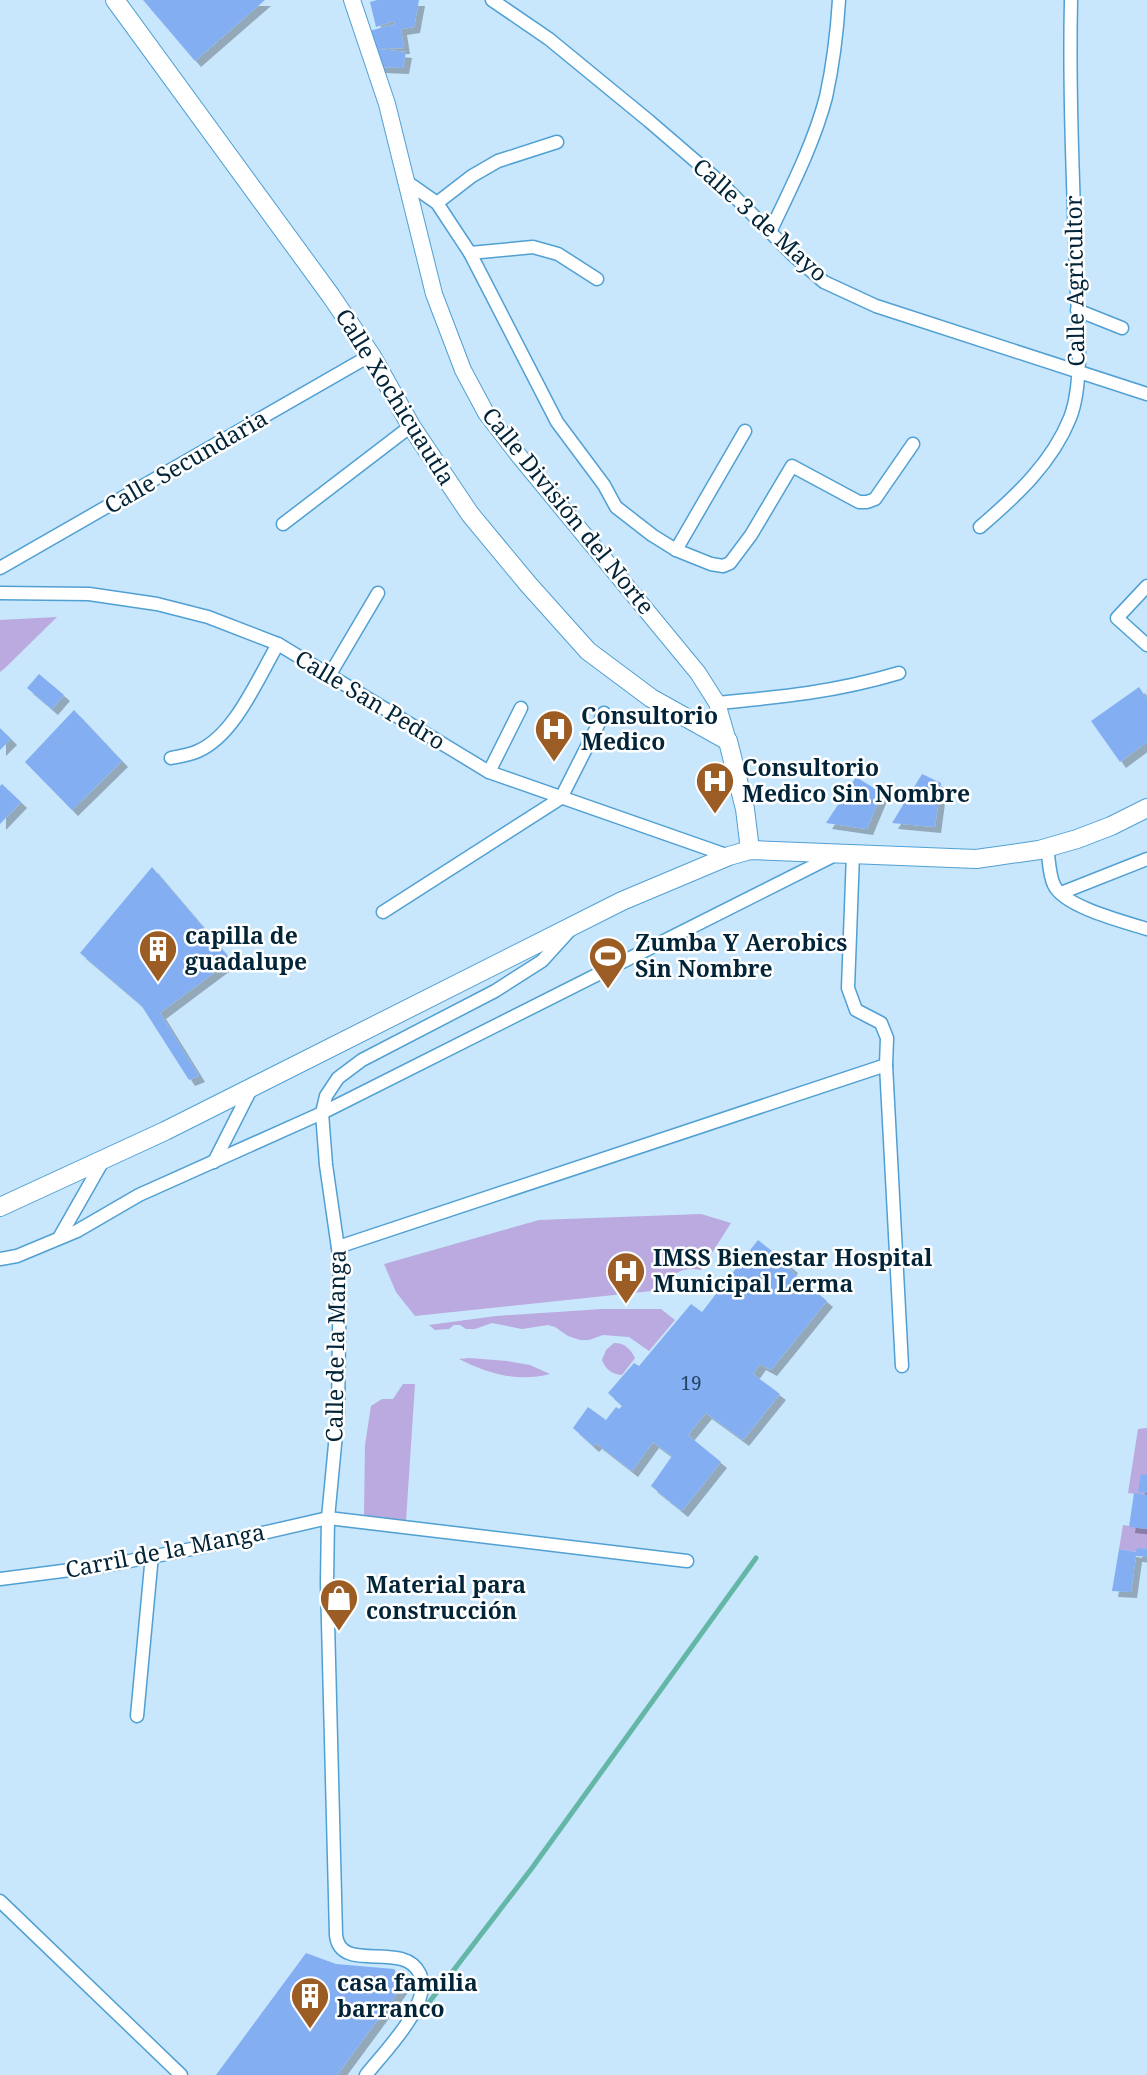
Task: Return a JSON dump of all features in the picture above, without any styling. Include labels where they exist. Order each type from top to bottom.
[{"type":"main road","name":"Calle Xochicuautla","points":[[114,0],[331,296],[371,355],[411,426],[470,514],[528,584],[588,651],[651,698],[728,741]]},
{"type":"main road","name":"Calle División del Norte","points":[[728,741],[745,809],[750,850]]},
{"type":"main road","points":[[0,1207],[104,1159],[622,901],[729,856],[750,850],[976,859],[1047,848],[1100,830],[1147,808]]},
{"type":"street","name":"Calle División del Norte","points":[[352,0],[387,104],[434,294],[463,370],[486,413],[698,673],[716,703],[728,741]]},
{"type":"street","name":"Calle 3 de Mayo","points":[[492,0],[549,39],[613,90],[721,183],[824,282],[876,306],[1147,394]]},
{"type":"street","points":[[770,232],[798,173],[825,98],[836,42],[839,0]]},
{"type":"street","name":"Calle Agricultor","points":[[980,527],[1014,498],[1051,456],[1070,418],[1077,393],[1069,71],[1071,0]]},
{"type":"street","points":[[437,203],[472,176],[498,161],[557,142]]},
{"type":"street","points":[[407,182],[437,203],[470,253],[557,422],[604,485],[616,507],[676,550],[711,564],[730,564],[751,535],[792,466],[849,498],[867,502],[875,499],[913,444]]},
{"type":"street","points":[[470,253],[533,247],[558,254],[597,279]]},
{"type":"street","points":[[1077,310],[1122,328]]},
{"type":"street","name":"Calle Secundaria","points":[[0,568],[371,355]]},
{"type":"street","points":[[284,524],[411,426]]},
{"type":"street","points":[[676,550],[745,431]]},
{"type":"street","points":[[0,581],[5,593]]},
{"type":"street","points":[[1147,586],[1117,618],[1147,645]]},
{"type":"street","name":"Calle San Pedro","points":[[5,593],[89,594],[157,604],[208,617],[278,644],[489,772],[729,856]]},
{"type":"street","points":[[329,676],[378,593]]},
{"type":"street","points":[[171,758],[198,751],[219,738],[232,723],[278,644]]},
{"type":"street","points":[[716,703],[813,694],[855,686],[899,673]]},
{"type":"street","points":[[489,772],[521,708]]},
{"type":"street","points":[[383,912],[561,798],[604,713]]},
{"type":"street","points":[[1047,848],[1054,886],[1060,893],[1092,911],[1147,929]]},
{"type":"street","points":[[0,1259],[17,1256],[59,1238],[139,1195],[322,1112],[846,853],[848,988],[856,1010],[881,1023],[887,1038],[886,1065],[902,1366]]},
{"type":"street","points":[[1060,893],[1147,859]]},
{"type":"street","points":[[322,1112],[326,1096],[338,1078],[362,1060],[495,991],[542,961],[575,924]]},
{"type":"street","points":[[338,1247],[886,1065]]},
{"type":"street","points":[[214,1161],[252,1086]]},
{"type":"street","name":"Calle de la Manga","points":[[322,1112],[326,1165],[338,1247],[341,1309],[338,1413],[328,1518],[327,1596],[336,1941],[348,1954],[407,1961],[417,1968],[423,1991],[411,2017],[366,2075]]},
{"type":"street","points":[[59,1238],[104,1159]]},
{"type":"street","name":"Carril de la Manga","points":[[0,1579],[109,1565],[328,1518],[687,1561]]},
{"type":"street","points":[[137,1716],[152,1555]]},
{"type":"street","points":[[0,1901],[181,2075]]},
{"type":"shaded area","points":[[57,617],[5,668],[0,672],[0,620]]},
{"type":"shaded area","points":[[701,1214],[731,1223],[701,1270],[677,1272],[661,1290],[415,1316],[396,1292],[384,1264],[539,1220]]},
{"type":"shaded area","points":[[602,1309],[661,1309],[675,1320],[649,1351],[629,1337],[603,1335],[580,1340],[548,1325],[522,1329],[492,1323],[475,1329],[454,1325],[449,1329],[435,1330],[429,1325],[496,1316]]},
{"type":"shaded area","points":[[614,1343],[627,1347],[635,1358],[622,1375],[610,1371],[602,1360],[606,1350]]},
{"type":"shaded area","points":[[459,1359],[530,1365],[550,1374],[526,1377],[503,1375]]},
{"type":"shaded area","points":[[403,1384],[415,1384],[406,1521],[364,1517],[365,1445],[371,1406],[382,1399],[393,1399]]},
{"type":"shaded area","points":[[1147,1428],[1147,1495],[1128,1493],[1138,1429]]},
{"type":"shaded area","points":[[1123,1525],[1147,1529],[1147,1549],[1136,1552],[1119,1549]]},
{"type":"building","points":[[143,0],[265,0],[195,61]]},
{"type":"building","points":[[419,0],[414,27],[401,29],[404,48],[377,49],[406,52],[403,68],[379,67],[369,31],[395,24],[394,21],[376,27],[370,2]]},
{"type":"building","points":[[39,674],[64,695],[52,709],[27,688]]},
{"type":"building","points":[[1139,687],[1147,699],[1147,742],[1120,762],[1091,721]]},
{"type":"building","points":[[74,710],[122,761],[72,810],[25,762]]},
{"type":"building","points":[[0,728],[11,739],[0,750]]},
{"type":"building","points":[[922,774],[941,783],[935,827],[892,823]]},
{"type":"building","points":[[856,777],[882,793],[867,829],[826,823]]},
{"type":"building","points":[[2,784],[21,802],[0,824],[0,786]]},
{"type":"building","name":"capilla de guadalupe","points":[[152,867],[231,960],[160,1013],[199,1076],[189,1080],[141,1005],[80,953]]},
{"type":"building","name":"IMSS Bienestar Hospital Municipal Lerma","points":[[758,1240],[792,1267],[790,1270],[827,1301],[771,1370],[760,1364],[753,1374],[780,1394],[743,1440],[706,1413],[688,1435],[721,1462],[682,1511],[651,1486],[672,1456],[653,1442],[632,1471],[596,1443],[593,1446],[573,1428],[588,1407],[606,1420],[616,1407],[619,1409],[622,1406],[608,1393],[634,1363],[639,1366],[691,1304],[702,1312]]},
{"type":"building","points":[[1141,1474],[1147,1475],[1147,1493],[1138,1492]]},
{"type":"building","points":[[1134,1493],[1147,1495],[1147,1529],[1129,1527]]},
{"type":"building","points":[[1137,1548],[1147,1549],[1147,1557],[1136,1556],[1131,1592],[1112,1591],[1119,1549],[1136,1552]]},
{"type":"building","name":"casa familia barranco","points":[[306,1953],[336,1964],[394,1969],[404,1984],[337,2075],[216,2075]]},
{"type":"waterway","points":[[417,2018],[532,1868],[756,1558]]},
{"type":"place","name":"Consultorio Medico","points":[[554,763]]},
{"type":"place","name":"Consultorio Medico Sin Nombre","points":[[715,815]]},
{"type":"place","name":"capilla de guadalupe","points":[[158,983]]},
{"type":"place","name":"Zumba Y Aerobics Sin Nombre","points":[[608,990]]},
{"type":"place","name":"IMSS Bienestar Hospital Municipal Lerma","points":[[626,1305]]},
{"type":"place","name":"Material para construcción","points":[[339,1632]]},
{"type":"place","name":"casa familia barranco","points":[[310,2030]]}]
